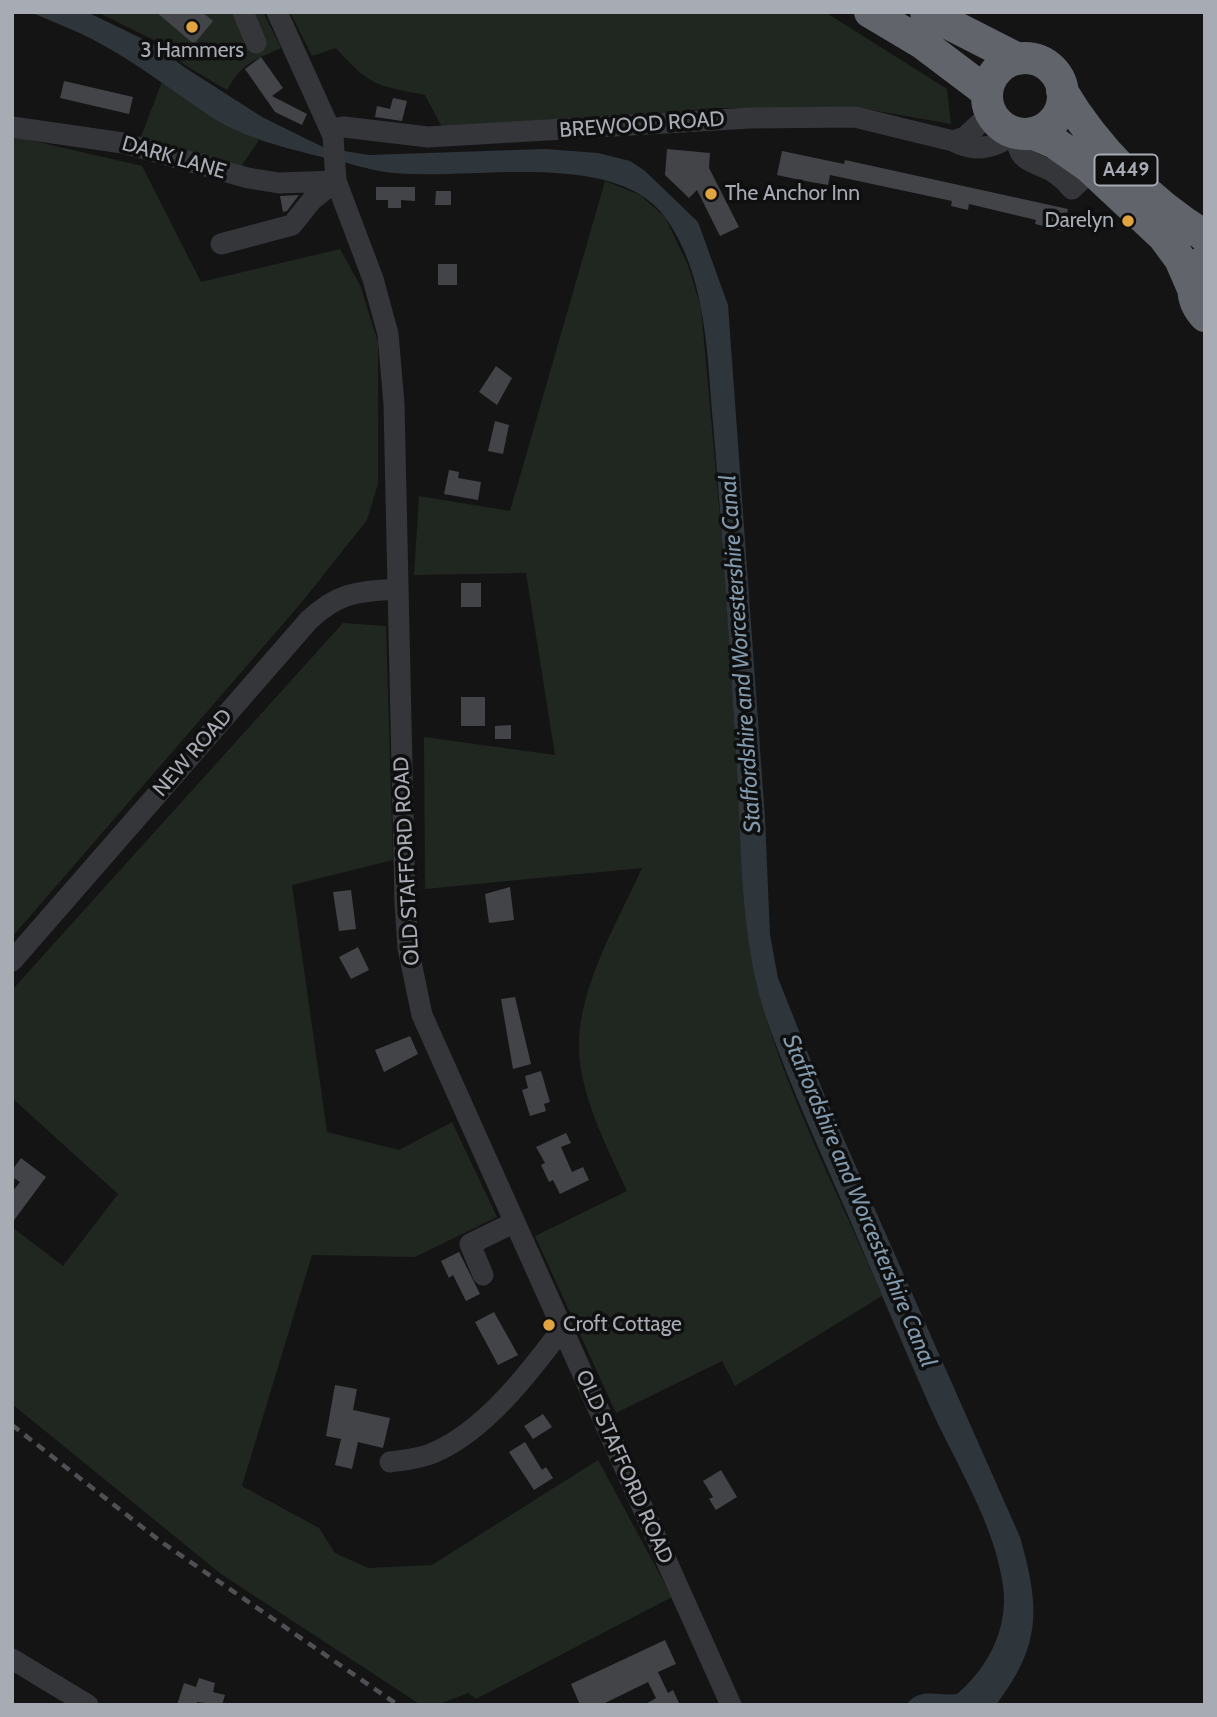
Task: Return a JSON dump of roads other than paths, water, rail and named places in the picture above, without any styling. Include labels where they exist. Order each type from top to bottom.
[{"type":"highway","name":"A449","points":[[870,12],[922,43],[1009,121],[1055,143],[1092,170],[1163,236],[1180,260],[1199,302]]},
{"type":"highway","points":[[926,12],[1018,58],[1033,59],[1047,65],[1057,76],[1062,90],[1060,110],[1049,125],[1009,121],[997,70],[1018,58]]},
{"type":"highway","name":"A449","points":[[1062,90],[1092,135],[1177,219],[1205,236]]},
{"type":"highway","points":[[1199,302],[1196,271],[1205,260]]},
{"type":"street","points":[[243,12],[256,43]]},
{"type":"street","points":[[277,12],[331,133]]},
{"type":"street","name":"BREWOOD ROAD","points":[[331,133],[344,127],[428,138],[750,118],[855,117],[953,141],[965,148],[981,148],[997,145],[1009,121]]},
{"type":"street","points":[[953,141],[1009,121]]},
{"type":"street","name":"DARK LANE","points":[[12,127],[123,143],[248,178],[279,183],[335,175]]},
{"type":"street","name":"OLD STAFFORD ROAD","points":[[331,133],[335,175],[373,279],[388,334],[394,404],[405,904],[414,985],[432,1044],[731,1705]]},
{"type":"street","points":[[221,244],[292,225],[335,175]]},
{"type":"street","name":"NEW ROAD","points":[[12,961],[328,601],[348,593],[398,589]]},
{"type":"street","points":[[483,1275],[470,1244],[513,1223]]},
{"type":"street","points":[[390,1462],[432,1454],[456,1440],[498,1405],[531,1370],[562,1329]]},
{"type":"street","points":[[12,1660],[88,1705]]},
{"type":"water","name":"Staffordshire and Worcestershire Canal","points":[[30,12],[87,12],[155,45],[262,117],[325,148],[369,155],[545,149],[598,153],[630,161],[645,171],[698,222],[728,305],[765,818],[770,935],[778,978],[826,1099],[1020,1537],[1031,1585],[1033,1625],[1022,1663],[996,1705],[906,1705],[911,1699],[923,1694],[957,1694],[979,1671],[1000,1631],[1003,1585],[992,1539],[983,1517],[931,1409],[806,1120],[769,1026],[752,964],[744,900],[726,596],[706,343],[697,290],[679,240],[665,217],[641,195],[610,182],[574,174],[534,172],[385,172],[266,142],[220,122],[107,47]]},
{"type":"railway","points":[[12,1425],[160,1541],[398,1705]]},
{"type":"place","name":"3 Hammers","points":[[192,27]]},
{"type":"place","name":"The Anchor Inn","points":[[711,194]]},
{"type":"place","name":"Darelyn","points":[[1128,221]]},
{"type":"place","name":"Croft Cottage","points":[[549,1325]]}]
